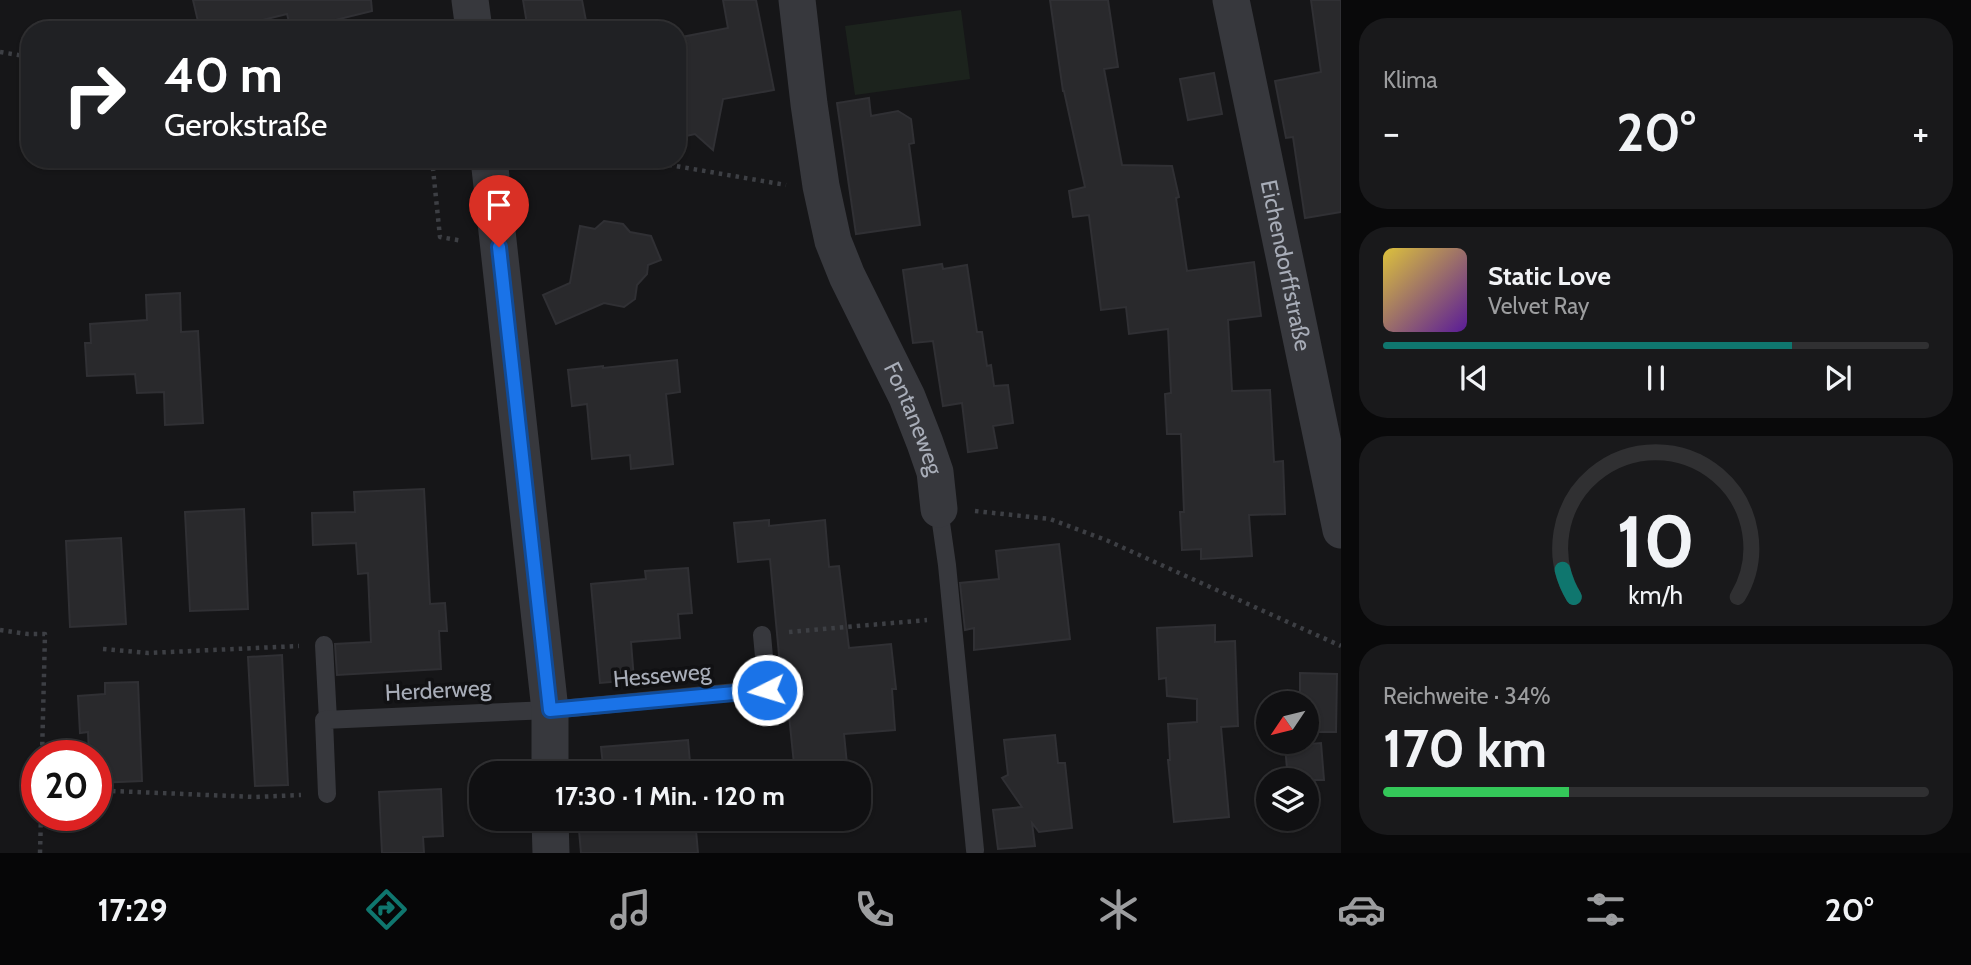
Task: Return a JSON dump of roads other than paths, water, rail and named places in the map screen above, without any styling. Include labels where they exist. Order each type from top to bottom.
[{"type":"street","points":[[470,0],[473,21]]},
{"type":"street","name":"Fontaneweg","points":[[797,0],[821,186],[834,241],[852,287],[907,397],[935,472],[939,509]]},
{"type":"street","name":"Eichendorffstraße","points":[[1231,0],[1341,530]]},
{"type":"street","points":[[490,168],[550,710],[550,761]]},
{"type":"street","points":[[550,831],[551,853]]},
{"type":"lane","name":"Fontaneweg","points":[[939,509],[975,850]]},
{"type":"lane","name":"Hesseweg","points":[[550,710],[767,690],[762,635]]},
{"type":"lane","points":[[324,645],[328,720],[324,720],[327,793]]},
{"type":"lane","name":"Herderweg","points":[[328,720],[550,710]]}]
